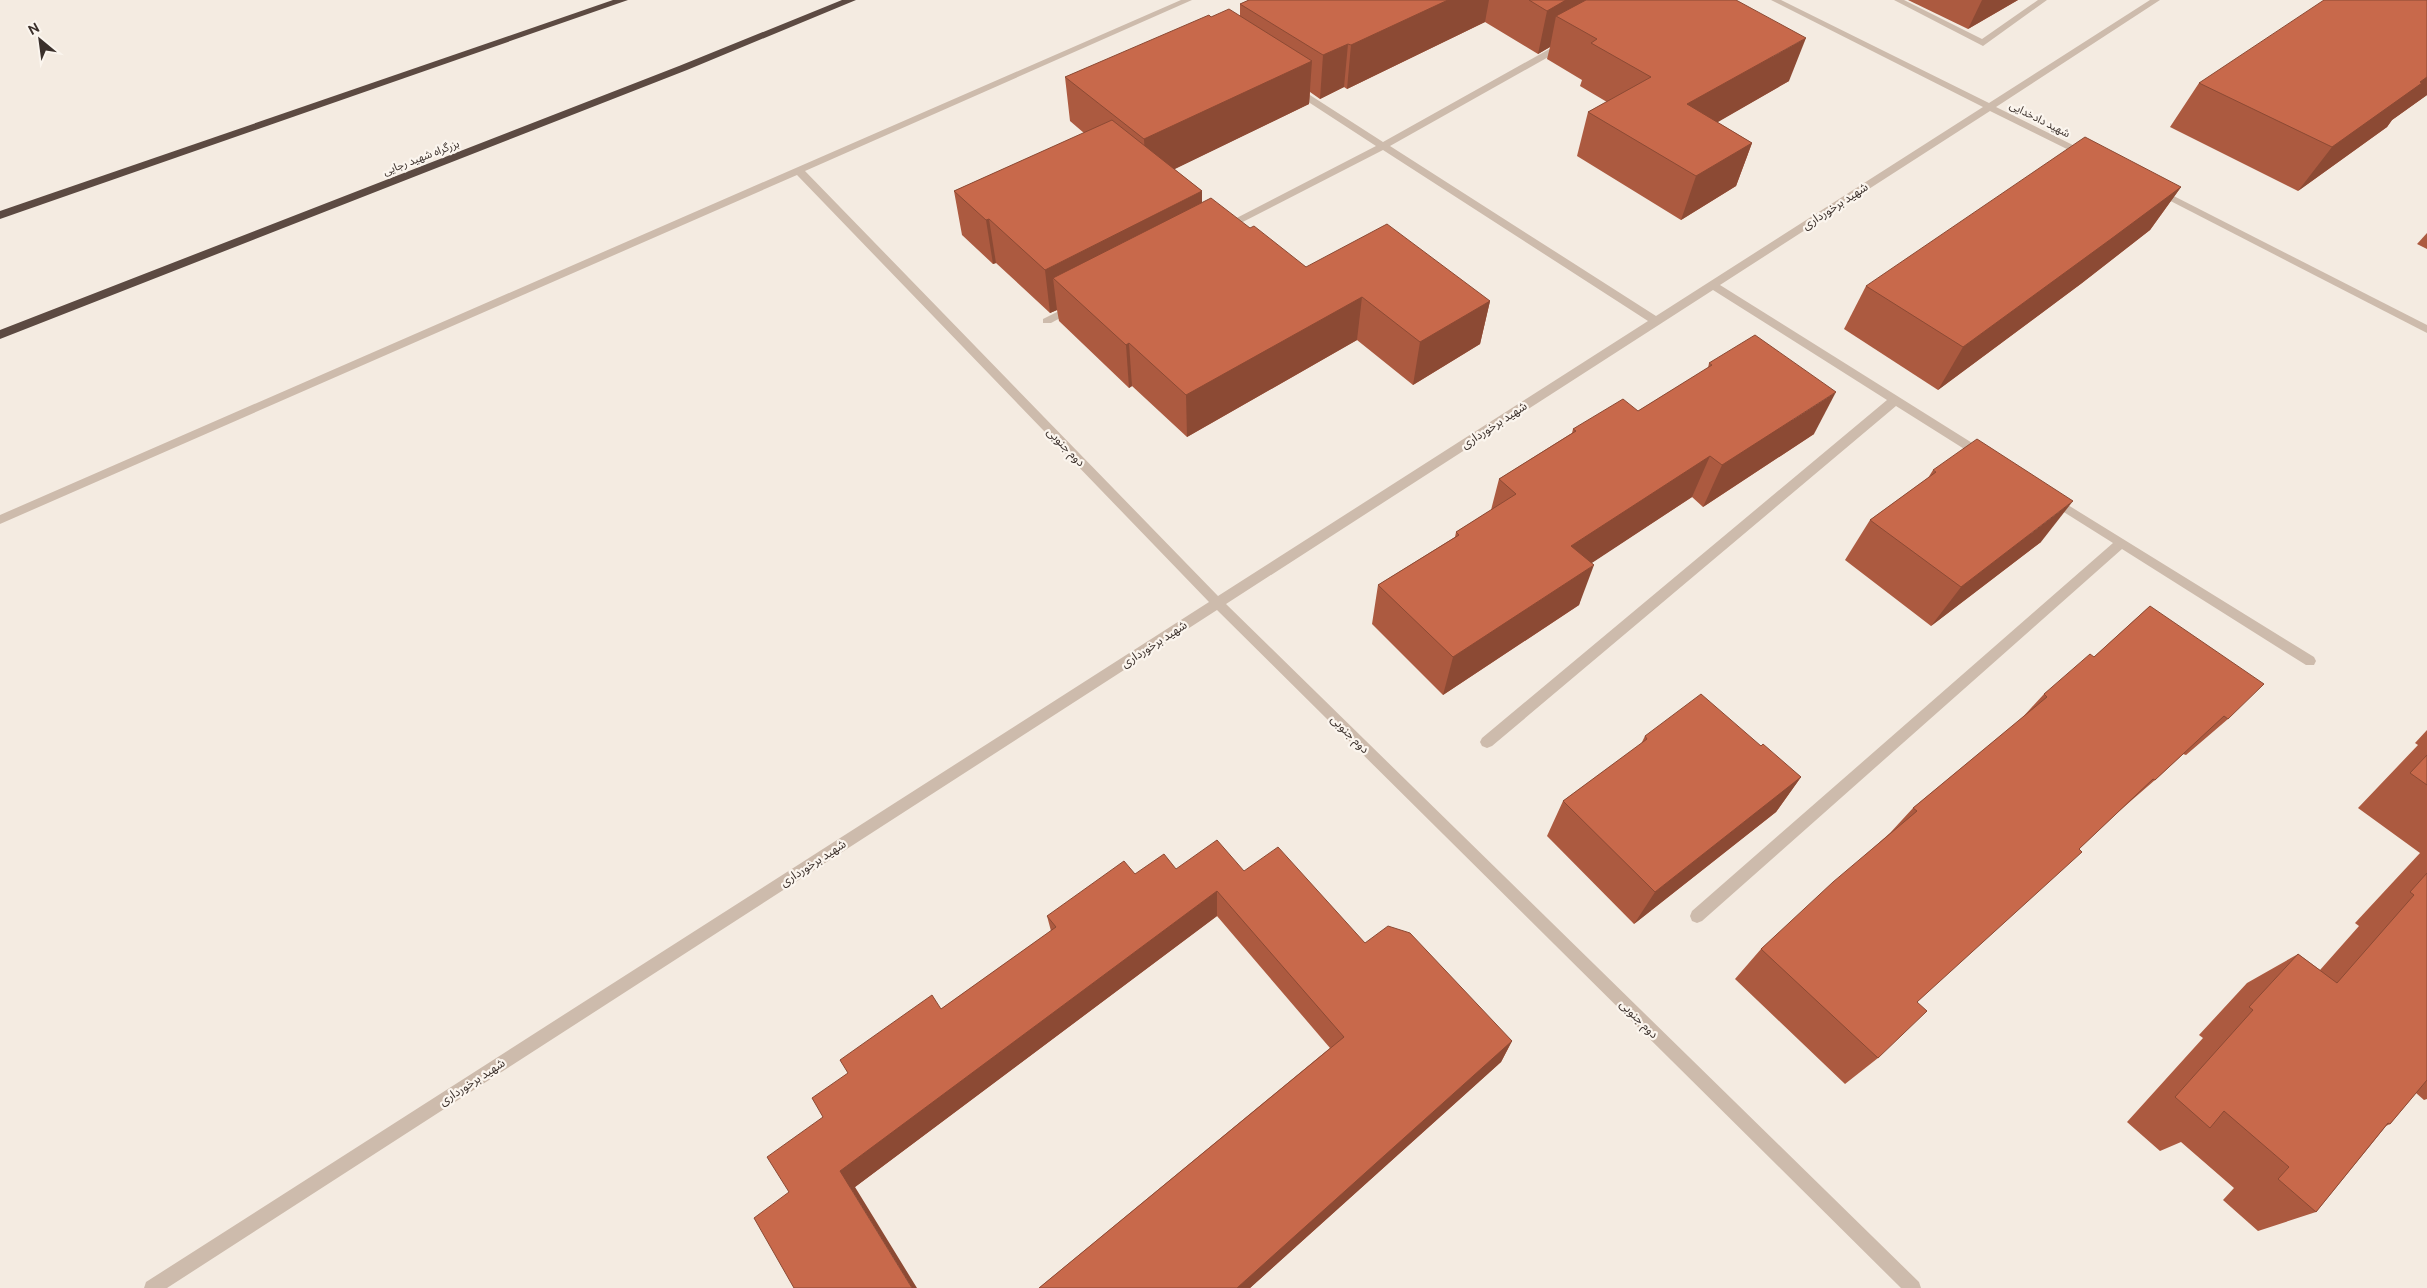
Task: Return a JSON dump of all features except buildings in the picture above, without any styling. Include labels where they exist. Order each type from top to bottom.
[{"type":"highway","points":[[0,215],[623,0]]},
{"type":"highway","name":"بزرگراه شهید رجایی","points":[[0,335],[683,68],[851,0]]},
{"type":"street","points":[[0,520],[1188,0]]},
{"type":"street","name":"شهید دادخدایی","points":[[1775,0],[2098,161]]},
{"type":"street","points":[[1898,0],[1983,43],[2042,0]]},
{"type":"street","name":"شهید برخورداری","points":[[152,1288],[2156,0]]},
{"type":"street","points":[[1215,233],[1383,146],[1574,39]]},
{"type":"street","points":[[1284,82],[1656,321]]},
{"type":"street","name":"دوم جنوبی","points":[[799,170],[1217,603],[1912,1288]]},
{"type":"street","points":[[2151,188],[2427,329]]},
{"type":"street","points":[[1712,285],[1987,458]]},
{"type":"street","points":[[1047,321],[1082,302]]},
{"type":"street","points":[[1487,742],[1895,400]]},
{"type":"street","points":[[2046,495],[2310,661]]},
{"type":"street","points":[[1697,916],[2121,543]]}]
